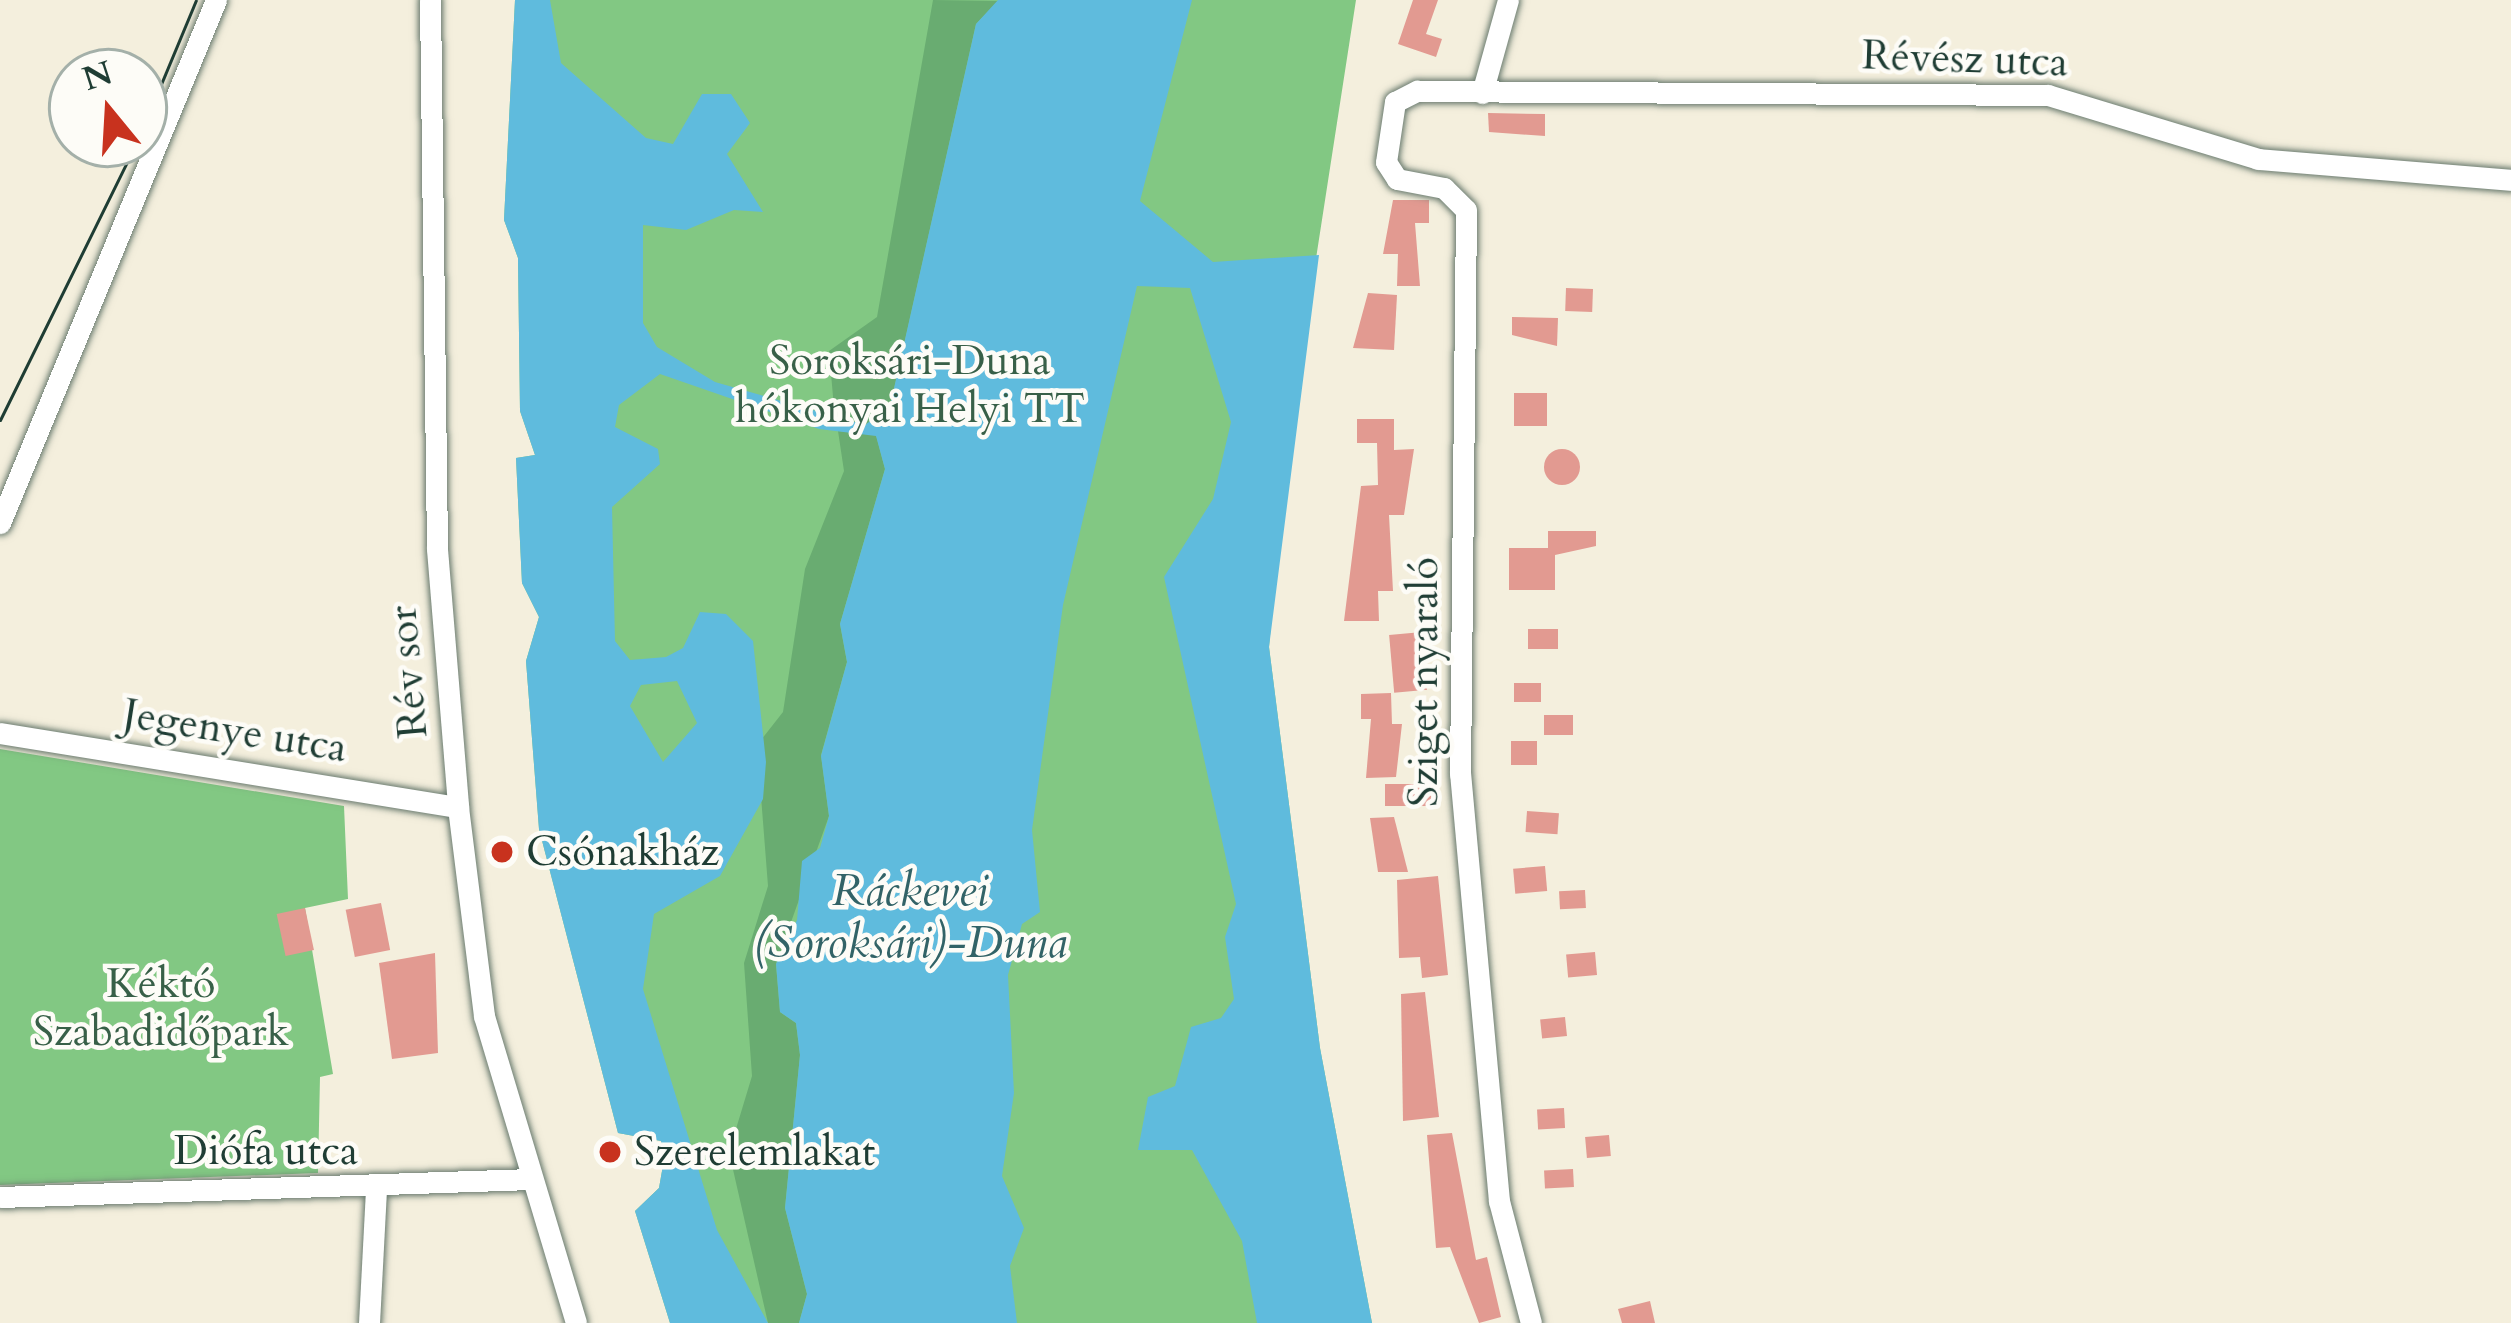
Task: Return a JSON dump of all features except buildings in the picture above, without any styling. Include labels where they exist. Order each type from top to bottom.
[{"type":"street","points":[[0,523],[216,0]]},
{"type":"street","name":"Rév sor","points":[[430,0],[437,549],[458,807],[484,1016],[576,1323]]},
{"type":"street","points":[[1482,93],[1508,0]]},
{"type":"street","name":"Révész utca","points":[[1405,95],[2048,95],[2258,160],[2511,180]]},
{"type":"street","name":"Sziget nyaraló","points":[[1405,95],[1386,162],[1397,179],[1444,188],[1466,210],[1460,774],[1499,1201],[1531,1323]]},
{"type":"street","name":"Jegenye utca","points":[[0,733],[458,807]]},
{"type":"street","name":"Diófa utca","points":[[0,1197],[376,1189],[532,1179]]},
{"type":"street","points":[[369,1323],[376,1189]]},
{"type":"green space","name":"Soroksári-Duna hókonyai Helyi TT","points":[[515,0],[1356,0],[1287,446],[1269,647],[1320,1048],[1372,1323],[670,1323],[635,1211],[659,1188],[665,1154],[661,1141],[618,1133],[539,829],[526,661],[539,617],[522,583],[516,458],[535,455],[520,411],[518,258],[504,220]]},
{"type":"green space","points":[[933,0],[998,1],[976,24],[890,407],[866,425],[835,419],[829,351],[877,317]]},
{"type":"green space","points":[[838,431],[876,435],[885,469],[840,624],[847,662],[821,755],[829,816],[776,964],[780,1012],[796,1023],[800,1055],[785,1208],[807,1294],[799,1323],[768,1323],[729,1152],[752,1076],[744,963],[768,886],[757,745],[783,712],[805,569],[844,471]]},
{"type":"green space","name":"Kéktó Szabadidőpark","points":[[0,749],[344,806],[348,899],[305,908],[333,1074],[320,1077],[318,1173],[0,1185]]},
{"type":"water","name":"Ráckevei (Soroksári)-Duna","points":[[515,0],[550,0],[561,63],[646,138],[673,144],[702,94],[731,94],[750,123],[727,154],[763,212],[734,210],[686,230],[643,225],[643,323],[657,347],[715,382],[865,425],[890,406],[976,24],[998,0],[1192,0],[1140,201],[1213,262],[1319,255],[1269,647],[1320,1048],[1372,1323],[1257,1323],[1242,1241],[1192,1150],[1138,1150],[1148,1097],[1175,1086],[1191,1027],[1221,1018],[1234,999],[1225,937],[1236,904],[1164,577],[1213,499],[1231,422],[1190,288],[1137,286],[1063,605],[1032,830],[1040,912],[1022,924],[1008,975],[1014,1093],[1002,1176],[1024,1228],[1010,1266],[1017,1323],[799,1323],[807,1294],[785,1208],[800,1055],[796,1023],[780,1012],[776,964],[797,920],[802,861],[820,848],[829,816],[821,756],[847,662],[840,624],[885,469],[876,436],[819,429],[660,374],[619,405],[615,427],[658,449],[660,464],[612,507],[615,641],[630,660],[666,657],[683,648],[700,612],[726,614],[753,641],[766,762],[763,799],[720,876],[654,914],[643,989],[717,1230],[768,1323],[670,1323],[635,1211],[659,1188],[665,1154],[661,1141],[618,1133],[539,829],[526,661],[539,617],[522,583],[516,458],[535,455],[520,411],[518,258],[504,220]],"holes":[[[677,681],[697,723],[663,762],[630,706],[641,685]]]},
{"type":"tram line","points":[[168,67],[196,0]]},
{"type":"tram line","points":[[0,420],[124,168]]},
{"type":"place","name":"Csónakház","points":[[502,852]]},
{"type":"place","name":"Szerelemlakat","points":[[610,1152]]}]
